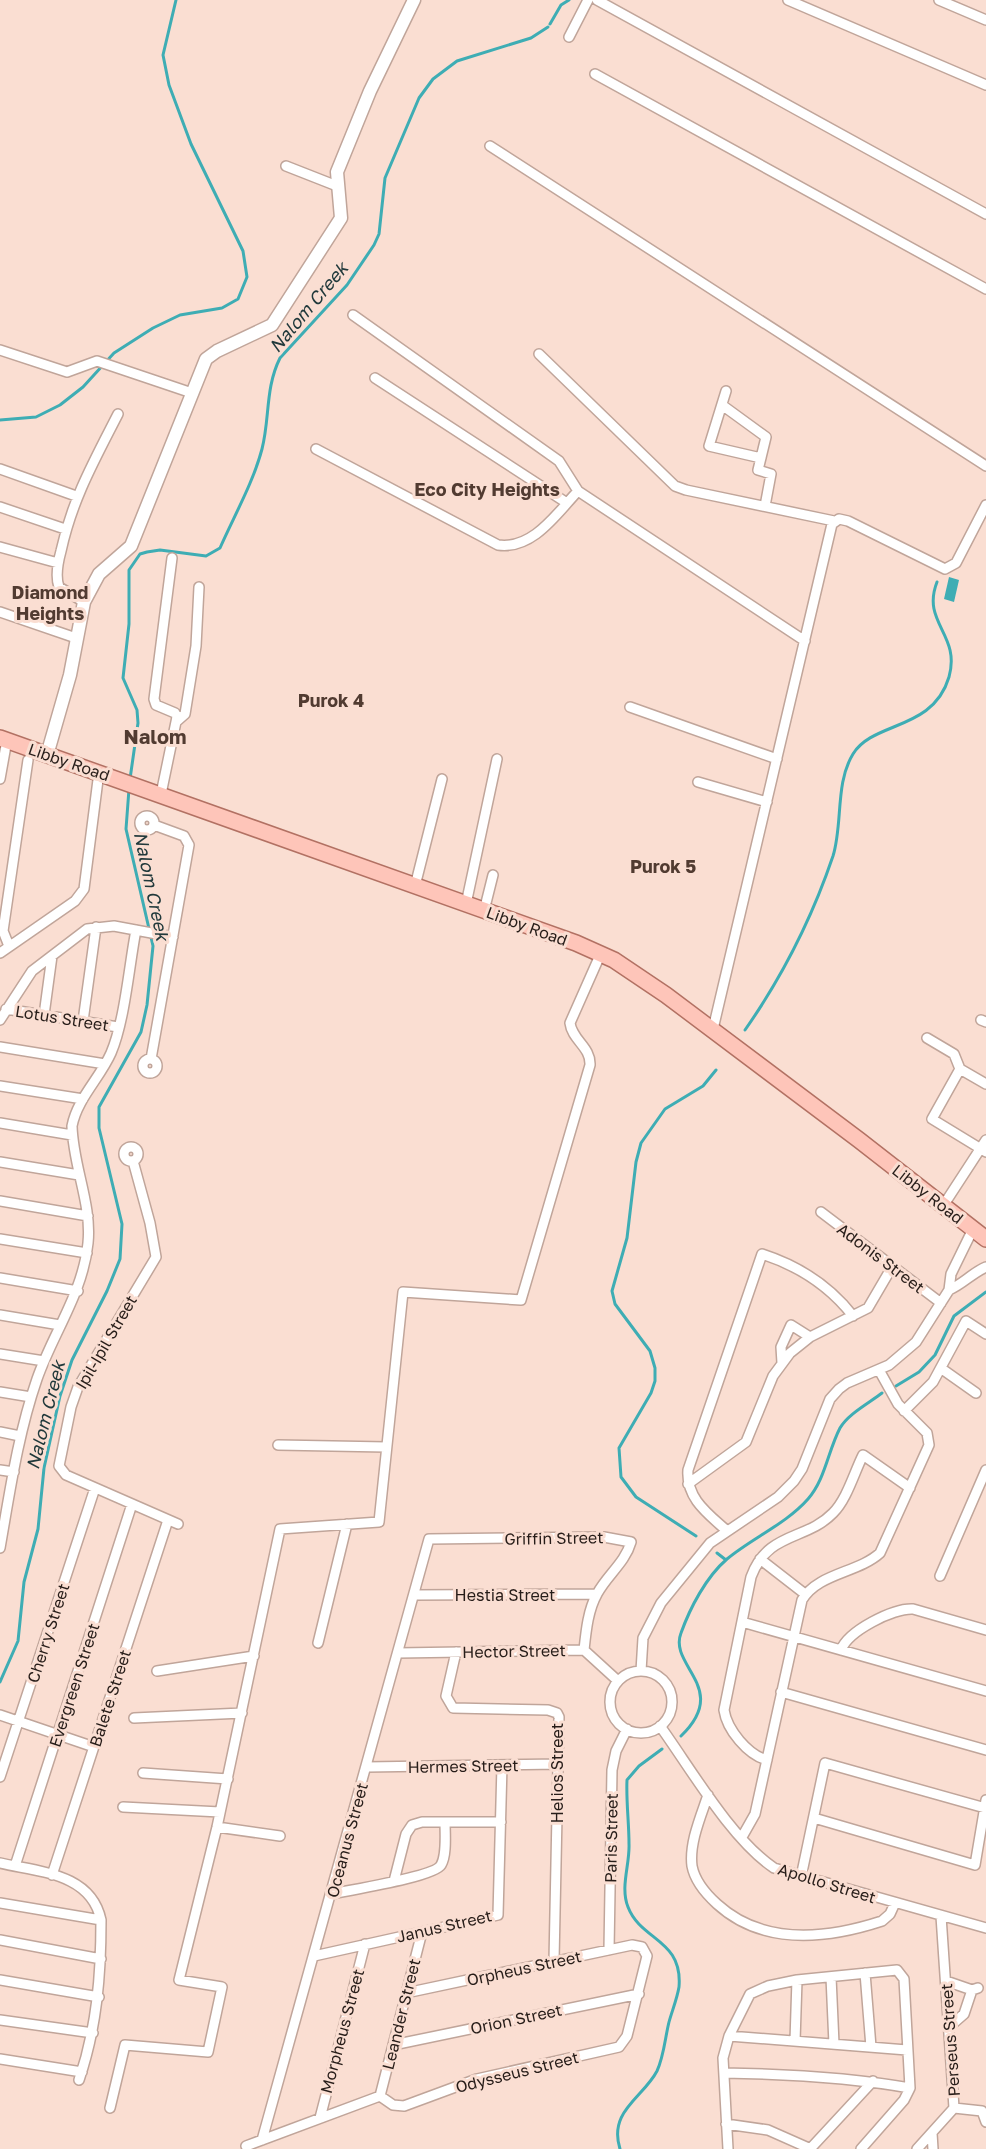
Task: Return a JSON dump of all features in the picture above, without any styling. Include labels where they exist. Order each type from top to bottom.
[{"type":"main road","name":"Libby Road","points":[[4,739],[601,953],[632,971],[713,1029],[986,1239]]},
{"type":"street","points":[[47,755],[70,675],[84,602],[99,574],[131,546],[204,363],[210,355],[267,330],[341,218],[342,206],[337,186],[337,172],[414,0]]},
{"type":"street","points":[[569,37],[588,0]]},
{"type":"street","points":[[597,0],[986,214]]},
{"type":"street","points":[[788,0],[986,85]]},
{"type":"street","points":[[939,0],[986,20]]},
{"type":"street","points":[[595,74],[986,289]]},
{"type":"street","points":[[490,147],[986,466]]},
{"type":"street","points":[[286,166],[337,186]]},
{"type":"street","points":[[353,315],[559,461],[578,491],[805,641]]},
{"type":"street","points":[[0,350],[67,372],[97,361],[192,393]]},
{"type":"street","points":[[539,354],[671,483],[686,490],[834,521],[839,519],[848,521],[945,569],[956,563],[986,506]]},
{"type":"street","points":[[375,378],[567,503]]},
{"type":"street","points":[[726,391],[709,446],[761,458]]},
{"type":"street","points":[[722,405],[766,437],[758,470],[771,474],[765,507]]},
{"type":"street","points":[[84,602],[59,588],[58,563],[65,529],[76,496],[118,414]]},
{"type":"street","points":[[316,448],[498,545],[515,545],[529,539],[578,491]]},
{"type":"street","points":[[0,469],[76,496]]},
{"type":"street","points":[[0,507],[65,529]]},
{"type":"street","points":[[713,1029],[834,521]]},
{"type":"street","points":[[0,547],[58,563]]},
{"type":"street","points":[[155,792],[177,721],[175,713],[158,706],[154,699],[172,558]]},
{"type":"street","points":[[177,721],[186,714],[196,646],[199,587]]},
{"type":"street","points":[[0,612],[76,638]]},
{"type":"street","points":[[630,706],[777,759]]},
{"type":"street","points":[[0,779],[4,739]]},
{"type":"street","points":[[466,904],[497,759]]},
{"type":"street","points":[[9,946],[3,931],[28,760]]},
{"type":"street","points":[[0,953],[80,896],[87,882],[95,799],[101,773]]},
{"type":"street","points":[[415,886],[442,779]]},
{"type":"street","points":[[698,782],[767,802]]},
{"type":"street","points":[[151,1059],[189,843],[184,836],[154,825]]},
{"type":"street","points":[[484,911],[493,875]]},
{"type":"street","points":[[0,1020],[24,980],[83,931],[96,927],[136,930],[173,937]]},
{"type":"street","points":[[82,1021],[96,927]]},
{"type":"street","points":[[0,1548],[3,1511],[31,1397],[44,1361],[78,1291],[87,1253],[88,1216],[72,1135],[73,1120],[105,1064],[118,1027],[136,930]]},
{"type":"street","points":[[0,962],[9,946]]},
{"type":"street","points":[[110,2108],[125,2045],[208,2052],[222,1987],[179,1980],[228,1779],[280,1529],[379,1522],[403,1292],[521,1300],[590,1065],[589,1054],[574,1035],[570,1023],[601,953]]},
{"type":"street","points":[[44,1015],[52,956]]},
{"type":"street","name":"Lotus Street","points":[[6,1009],[118,1027]]},
{"type":"street","points":[[927,1038],[954,1054],[960,1069],[986,1083]]},
{"type":"street","points":[[0,1047],[105,1064]]},
{"type":"street","points":[[943,1206],[984,1147],[932,1119],[960,1069]]},
{"type":"street","points":[[0,1086],[84,1099]]},
{"type":"street","points":[[0,1123],[72,1135]]},
{"type":"street","name":"Ipil-Ipil Street","points":[[133,1161],[157,1249],[156,1257],[78,1387],[59,1462],[63,1473],[178,1524]]},
{"type":"street","points":[[0,1162],[79,1175]]},
{"type":"street","points":[[0,1202],[88,1216]]},
{"type":"street","name":"Adonis Street","points":[[821,1212],[940,1303]]},
{"type":"street","points":[[640,1671],[643,1638],[654,1614],[702,1550],[726,1530],[778,1497],[794,1481],[802,1470],[830,1399],[838,1389],[879,1370],[909,1351],[948,1290],[951,1274],[960,1260],[963,1246],[974,1230]]},
{"type":"street","points":[[0,1239],[87,1253]]},
{"type":"street","points":[[726,1530],[700,1506],[688,1484],[690,1460],[762,1254],[805,1272],[827,1288],[853,1316]]},
{"type":"street","points":[[960,1260],[974,1271]]},
{"type":"street","points":[[688,1484],[746,1442],[773,1377],[782,1363],[810,1337],[853,1316],[873,1303],[892,1267]]},
{"type":"street","points":[[948,1290],[963,1284],[974,1271],[986,1267]]},
{"type":"street","points":[[0,1278],[78,1291]]},
{"type":"street","points":[[0,1315],[60,1325]]},
{"type":"street","points":[[904,1411],[924,1392],[942,1369],[966,1321],[986,1334]]},
{"type":"street","points":[[782,1363],[781,1347],[791,1325],[810,1337]]},
{"type":"street","points":[[0,1354],[44,1361]]},
{"type":"street","points":[[942,1369],[976,1393]]},
{"type":"street","points":[[742,1837],[755,1815],[799,1608],[805,1594],[817,1585],[869,1561],[880,1553],[929,1445],[929,1436],[892,1396],[879,1370]]},
{"type":"street","points":[[0,1392],[31,1397]]},
{"type":"street","points":[[0,1432],[20,1436]]},
{"type":"street","points":[[278,1445],[387,1447]]},
{"type":"street","points":[[767,1760],[756,1756],[748,1749],[725,1716],[724,1705],[751,1577],[760,1559],[780,1541],[831,1516],[863,1455],[910,1488]]},
{"type":"street","points":[[0,1470],[14,1472]]},
{"type":"street","points":[[940,1576],[986,1470]]},
{"type":"street","name":"Cherry Street","points":[[0,1777],[95,1488]]},
{"type":"street","name":"Evergreen Street","points":[[15,1866],[132,1504]]},
{"type":"street","name":"Balete Street","points":[[52,1875],[168,1520]]},
{"type":"street","points":[[318,1643],[347,1524]]},
{"type":"street","name":"Griffin Street","points":[[429,1539],[604,1537],[630,1542],[625,1557],[596,1594],[584,1650]]},
{"type":"street","name":"Oceanus Street","points":[[262,2140],[315,1956],[429,1539]]},
{"type":"street","points":[[760,1559],[805,1594]]},
{"type":"street","name":"Hestia Street","points":[[414,1595],[596,1594]]},
{"type":"street","points":[[841,1650],[844,1642],[854,1633],[903,1609],[913,1609],[986,1630]]},
{"type":"street","points":[[742,1622],[986,1691]]},
{"type":"street","name":"Hector Street","points":[[398,1653],[584,1650],[618,1681]]},
{"type":"street","name":"Helios Street","points":[[456,1652],[446,1696],[449,1706],[457,1709],[553,1710],[557,1713],[560,1722],[554,1961]]},
{"type":"street","points":[[157,1671],[254,1656]]},
{"type":"street","points":[[640,1671],[659,1676],[670,1692],[671,1711],[660,1726],[647,1732],[627,1729],[617,1721],[612,1710],[612,1692],[618,1681],[628,1673],[640,1671]]},
{"type":"street","points":[[781,1692],[986,1750]]},
{"type":"street","points":[[134,1718],[242,1713]]},
{"type":"street","points":[[0,1715],[94,1747]]},
{"type":"street","name":"Apollo Street","points":[[660,1726],[708,1795],[742,1837],[774,1868],[986,1928]]},
{"type":"street","name":"Paris Street","points":[[609,1950],[612,1770],[616,1751],[627,1729]]},
{"type":"street","points":[[801,1877],[825,1763],[985,1804],[975,1865],[814,1818]]},
{"type":"street","name":"Hermes Street","points":[[367,1767],[559,1764]]},
{"type":"street","name":"Janus Street","points":[[315,1956],[498,1915],[502,1765]]},
{"type":"street","points":[[143,1773],[228,1779]]},
{"type":"street","points":[[708,1795],[694,1842],[692,1865],[699,1884],[709,1897],[735,1918],[773,1934],[800,1936],[882,1921],[890,1914],[895,1903]]},
{"type":"street","points":[[123,1807],[220,1812]]},
{"type":"street","points":[[394,1881],[406,1834],[412,1825],[445,1822],[501,1822]]},
{"type":"street","points":[[332,1894],[394,1881],[438,1868],[443,1860],[445,1822]]},
{"type":"street","points":[[217,1827],[279,1836]]},
{"type":"street","points":[[0,1863],[69,1880],[86,1890],[94,1899],[101,1920],[99,1997],[93,2034],[81,2076],[0,2059]]},
{"type":"street","points":[[0,1903],[101,1920]]},
{"type":"street","name":"Perseus Street","points":[[917,2149],[954,2108],[941,1916]]},
{"type":"street","name":"Leander Street","points":[[380,2096],[422,1932]]},
{"type":"street","points":[[0,1940],[101,1959]]},
{"type":"street","name":"Morpheus Street","points":[[320,2118],[365,1944]]},
{"type":"street","name":"Orpheus Street","points":[[406,1993],[632,1945],[642,1947],[648,1956],[639,1994]]},
{"type":"street","points":[[728,2149],[723,2058],[729,2036],[750,1994],[768,1986],[797,1980],[889,1969],[901,1973],[904,1979],[910,2088],[904,2100],[861,2149]]},
{"type":"street","points":[[865,1973],[871,2047]]},
{"type":"street","points":[[831,1977],[834,2044]]},
{"type":"street","points":[[0,1980],[99,1997]]},
{"type":"street","points":[[795,2041],[797,1980]]},
{"type":"street","points":[[946,1981],[975,1989],[964,2014],[949,2027]]},
{"type":"street","name":"Orion Street","points":[[393,2045],[639,1994]]},
{"type":"street","name":"Odysseus Street","points":[[380,2096],[393,2105],[404,2106],[477,2079],[614,2049],[623,2045],[639,1994]]},
{"type":"street","points":[[0,2020],[93,2034]]},
{"type":"street","points":[[729,2036],[908,2049]]},
{"type":"street","points":[[724,2073],[794,2074],[910,2088]]},
{"type":"street","points":[[726,2124],[768,2130],[811,2149],[873,2082]]},
{"type":"street","points":[[246,2146],[380,2096]]},
{"type":"street","points":[[954,2108],[984,2106],[986,2122]]},
{"type":"street","points":[[932,2133],[933,2149]]},
{"type":"water","points":[[949,577],[959,580],[954,602],[944,599]]},
{"type":"waterway","points":[[0,420],[36,417],[60,405],[83,387],[114,353],[153,328],[180,315],[222,308],[238,299],[247,277],[243,251],[191,144],[169,85],[163,55],[176,0]]},
{"type":"waterway","name":"Nalom Creek","points":[[550,24],[561,5],[569,0]]},
{"type":"waterway","name":"Nalom Creek","points":[[130,779],[138,723],[137,710],[123,678],[129,624],[129,570],[140,554],[147,552],[160,550],[206,556],[220,548],[248,487],[262,449],[275,369],[280,358],[347,285],[374,245],[379,234],[385,178],[419,98],[433,79],[457,61],[531,38],[548,27]]},
{"type":"waterway","points":[[745,1030],[795,946],[816,902],[833,856],[838,831],[841,791],[847,765],[853,754],[862,743],[917,716],[930,707],[941,694],[949,677],[950,650],[934,608],[933,596],[937,582]]},
{"type":"waterway","name":"Nalom Creek","points":[[0,1682],[18,1641],[24,1582],[38,1529],[44,1468],[60,1396],[72,1360],[107,1291],[120,1259],[122,1224],[99,1128],[99,1107],[141,1032],[147,1005],[153,946],[126,829],[129,789]]},
{"type":"waterway","points":[[696,1536],[636,1497],[621,1477],[619,1448],[651,1393],[655,1381],[655,1368],[650,1351],[615,1304],[612,1291],[627,1238],[636,1162],[641,1143],[665,1109],[703,1086],[716,1070]]},
{"type":"waterway","points":[[896,1386],[919,1372],[935,1355],[954,1316],[986,1292]]},
{"type":"waterway","points":[[681,1736],[695,1719],[700,1704],[700,1691],[679,1645],[681,1633],[694,1603],[719,1566],[747,1544],[790,1516],[808,1499],[818,1483],[840,1428],[853,1413],[882,1393]]},
{"type":"waterway","points":[[717,1553],[726,1560]]},
{"type":"waterway","points":[[620,2149],[619,2125],[629,2106],[657,2071],[679,1987],[675,1959],[634,1918],[628,1907],[625,1892],[629,1852],[627,1780],[639,1766],[662,1749]]},
{"type":"district","name":"Eco City Heights","points":[[487,489]]},
{"type":"district","name":"Diamond Heights","points":[[50,602]]},
{"type":"district","name":"Purok 4","points":[[331,700]]},
{"type":"district","name":"Nalom","points":[[155,736]]},
{"type":"district","name":"Purok 5","points":[[663,866]]}]
